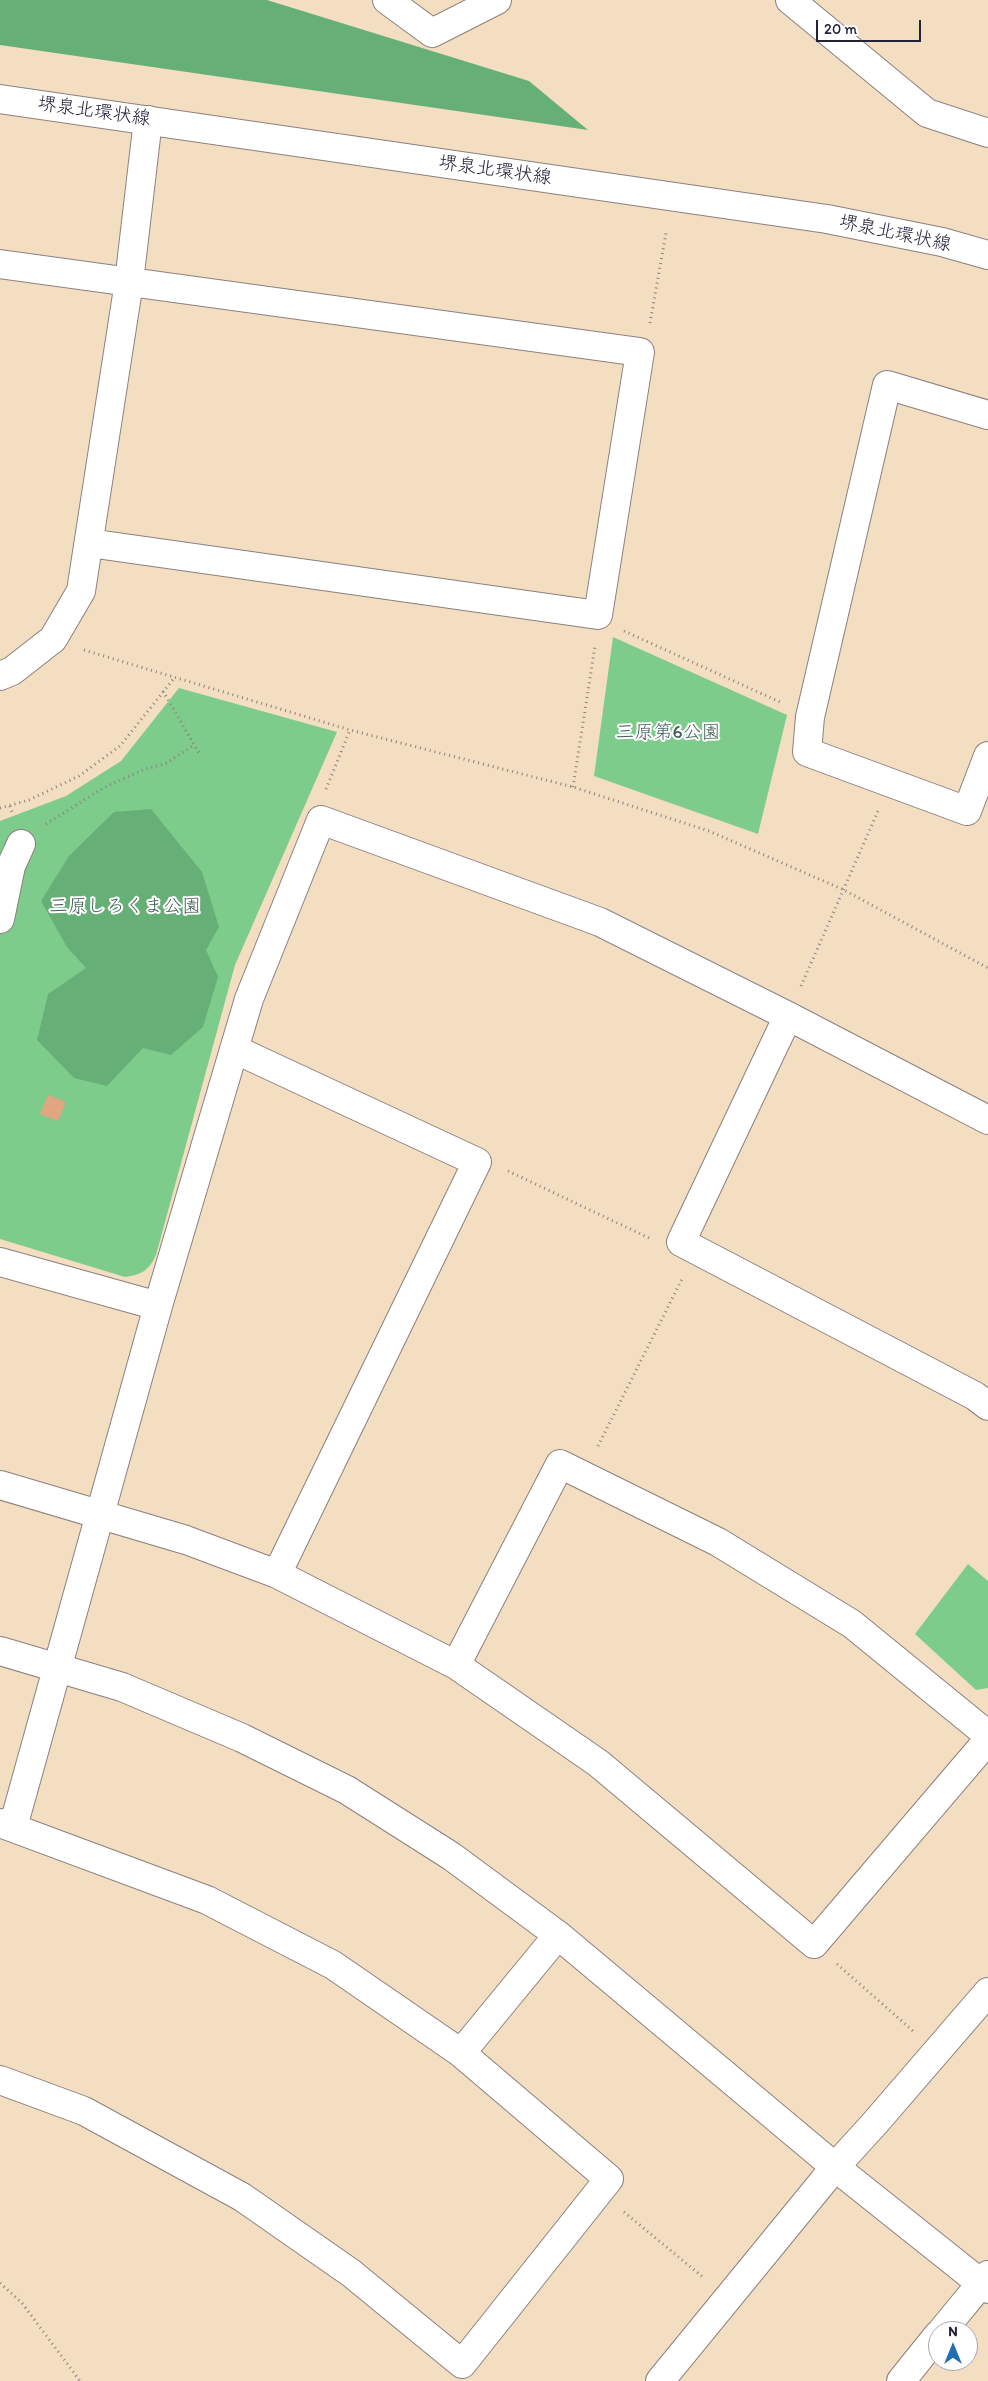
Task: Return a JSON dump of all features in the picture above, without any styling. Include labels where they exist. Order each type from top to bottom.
[{"type":"street","points":[[391,1],[432,34],[497,0]]},
{"type":"street","points":[[790,0],[927,113],[988,133]]},
{"type":"street","name":"堺泉北環状線","points":[[0,99],[827,219],[942,242],[988,255]]},
{"type":"street","points":[[0,676],[12,671],[53,639],[81,591],[129,282],[148,120]]},
{"type":"street","points":[[0,264],[640,352],[598,615],[89,543]]},
{"type":"street","points":[[988,415],[887,385],[810,717],[807,752],[968,811],[988,756]]},
{"type":"street","points":[[0,2080],[84,2110],[242,2197],[351,2273],[462,2364],[609,2179],[461,2053],[333,1965],[207,1900],[7,1825],[57,1668],[158,1306],[249,999],[320,820],[600,922],[788,1016],[988,1120]]},
{"type":"street","points":[[0,919],[11,866],[21,844]]},
{"type":"street","points":[[788,1016],[689,1246],[975,1396],[988,1406]]},
{"type":"street","points":[[234,1049],[477,1162],[277,1574]]},
{"type":"street","points":[[0,1262],[158,1306]]},
{"type":"street","points":[[456,1665],[560,1464],[718,1542],[852,1624],[988,1735]]},
{"type":"street","points":[[0,1485],[100,1513],[186,1540],[277,1574],[456,1665],[598,1763],[814,1944],[988,1740]]},
{"type":"street","points":[[0,1651],[122,1687],[242,1738],[347,1790],[451,1856],[558,1936],[835,2167],[986,2282],[951,2321]]},
{"type":"street","points":[[461,2053],[558,1936]]},
{"type":"street","points":[[660,2381],[835,2167],[988,1992]]},
{"type":"street","points":[[900,2381],[928,2348]]},
{"type":"path","points":[[640,352],[648,336],[666,233]]},
{"type":"path","points":[[573,787],[598,615],[619,628],[810,717]]},
{"type":"path","points":[[53,639],[350,730],[573,787],[708,831],[842,889],[988,968]]},
{"type":"path","points":[[0,808],[29,800],[79,776],[120,746],[175,677]]},
{"type":"path","points":[[163,691],[200,755]]},
{"type":"path","points":[[320,820],[324,793],[350,730]]},
{"type":"path","points":[[21,844],[58,815],[72,809],[85,798],[131,775],[165,764],[194,745]]},
{"type":"path","points":[[788,1016],[842,889],[892,784]]},
{"type":"path","points":[[477,1162],[494,1165],[655,1240],[689,1246],[583,1476]]},
{"type":"path","points":[[814,1944],[913,2031]]},
{"type":"path","points":[[599,2192],[704,2278]]},
{"type":"path","points":[[0,2283],[22,2303],[80,2381]]},
{"type":"green space","points":[[0,0],[267,0],[529,81],[588,130],[0,45]]},
{"type":"green space","name":"三原第6公園","points":[[613,637],[787,715],[758,834],[594,776]]},
{"type":"green space","name":"三原しろくま公園","points":[[179,688],[337,732],[235,965],[156,1255],[144,1271],[125,1277],[0,1239],[0,821],[66,796],[121,761]]},
{"type":"green space","points":[[151,809],[202,872],[219,927],[206,950],[218,977],[203,1027],[171,1055],[143,1048],[107,1086],[74,1078],[37,1040],[48,994],[86,968],[67,947],[41,901],[69,856],[114,812]]},
{"type":"green space","points":[[968,1564],[988,1581],[988,1688],[976,1690],[915,1634]]},
{"type":"building","points":[[48,1095],[66,1102],[58,1121],[40,1114]]}]
